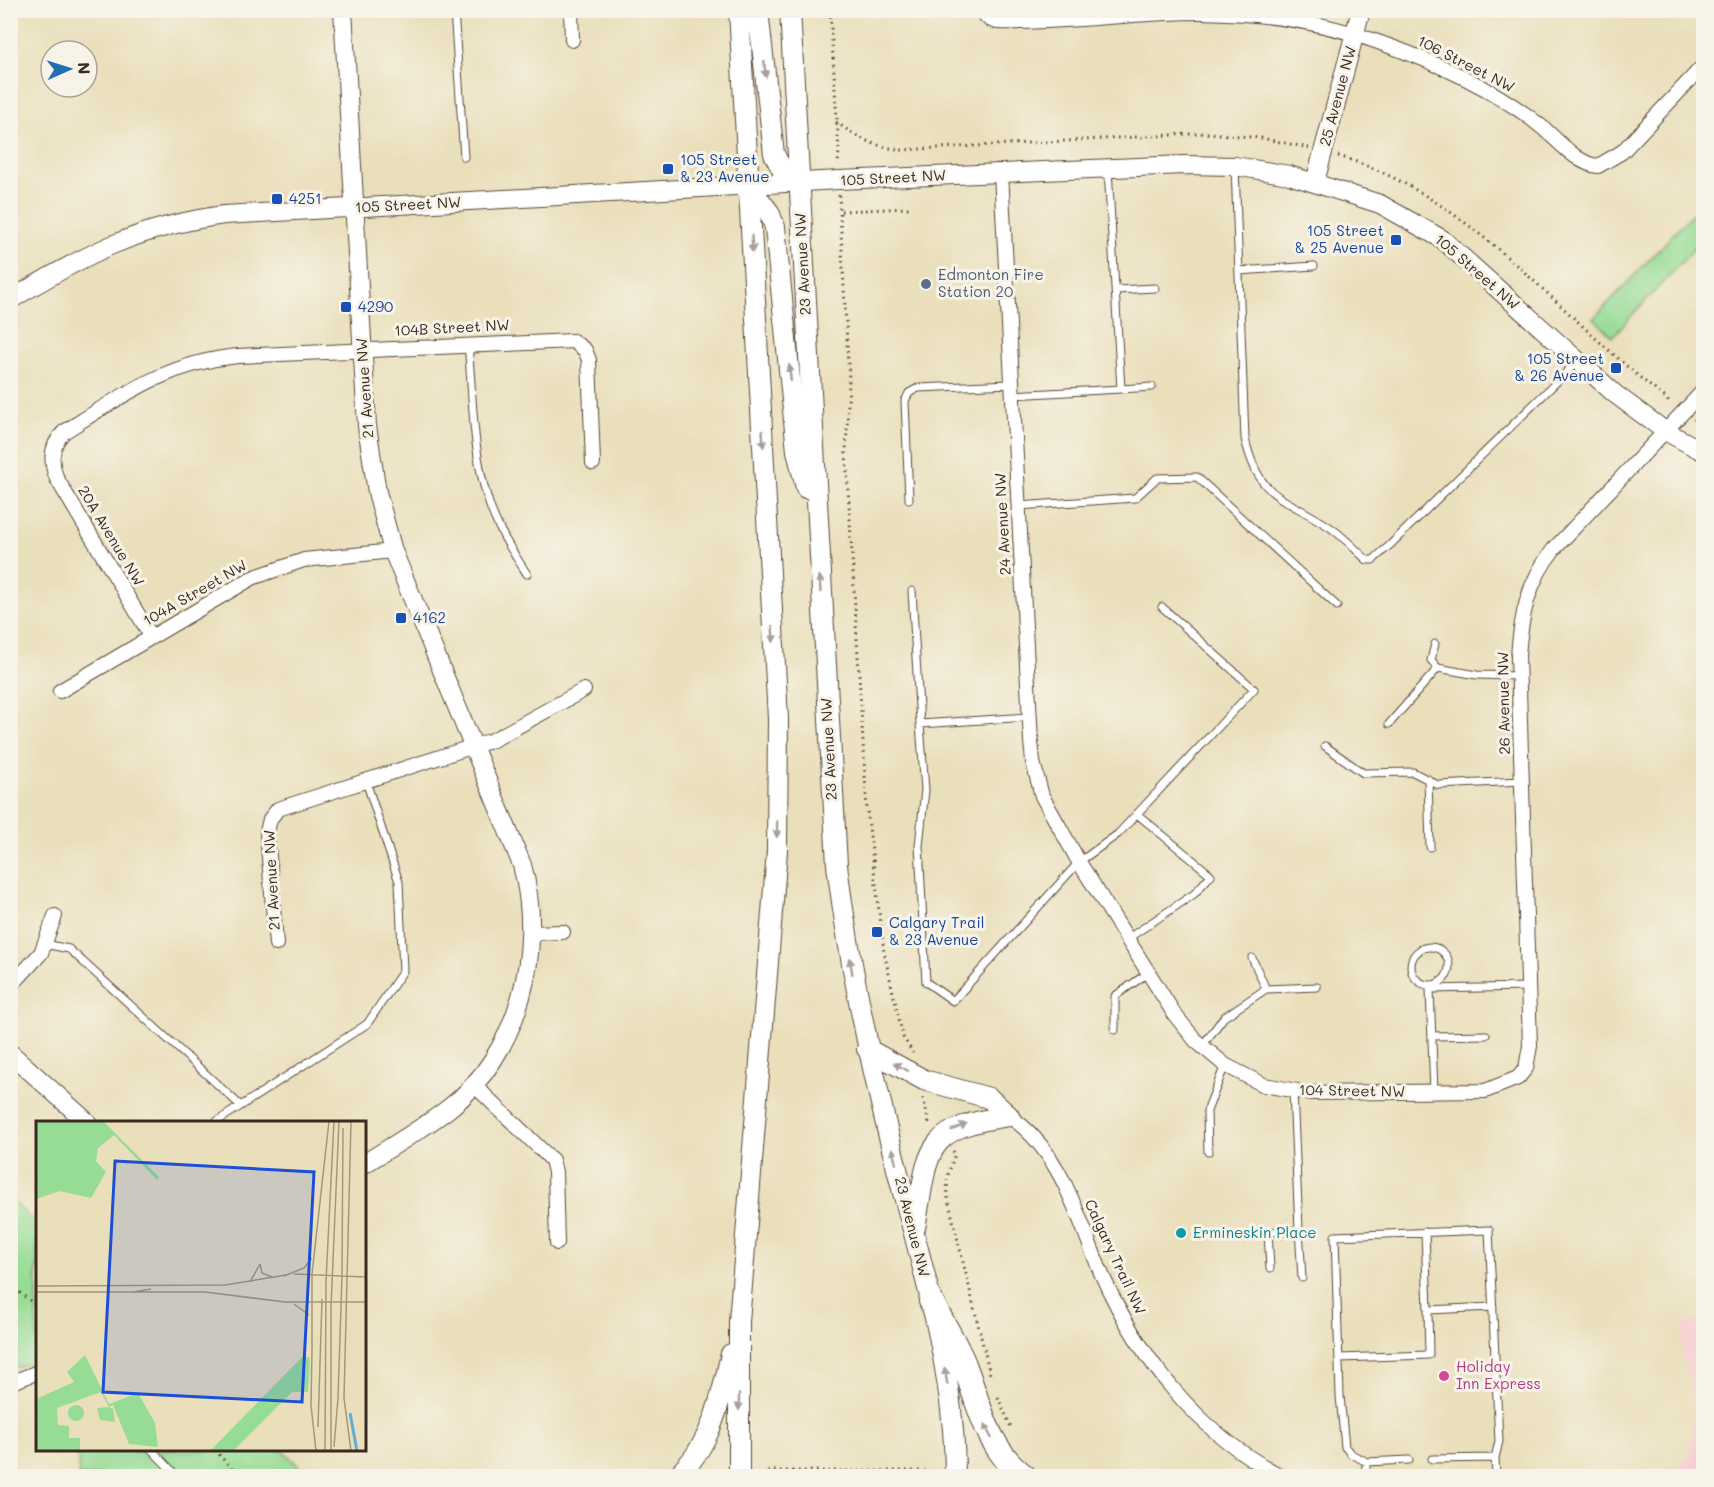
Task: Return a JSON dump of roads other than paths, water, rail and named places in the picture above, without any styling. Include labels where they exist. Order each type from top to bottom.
[{"type":"highway","points":[[931,1301],[965,1365],[982,1417],[995,1445],[1006,1461],[1024,1476]]},
{"type":"main road","points":[[732,1475],[739,1322],[772,917],[778,784],[778,719],[739,10]]},
{"type":"main road","points":[[758,10],[774,154],[785,175],[800,183]]},
{"type":"main road","name":"23 Avenue NW","points":[[790,10],[817,534],[837,865],[845,932],[867,1049],[931,1301],[947,1377],[955,1474]]},
{"type":"main road","points":[[749,186],[769,212],[775,227],[797,451],[817,534]]},
{"type":"main road","points":[[867,1049],[924,1080],[989,1098],[1009,1116]]},
{"type":"main road","points":[[914,1233],[928,1160],[933,1148],[958,1126],[1009,1116]]},
{"type":"main road","points":[[677,1476],[691,1464],[717,1413],[739,1322]]},
{"type":"street","name":"21 Avenue NW","points":[[344,10],[370,458],[393,551],[522,865],[529,895],[531,933],[525,982],[518,1008],[497,1051],[473,1084]]},
{"type":"street","points":[[571,10],[572,40]]},
{"type":"street","name":"25 Avenue NW","points":[[1315,182],[1360,10]]},
{"type":"street","name":"106 Street NW","points":[[981,12],[989,19],[1008,22],[1227,13],[1312,24],[1354,33],[1434,63],[1463,77],[1537,122],[1585,163],[1598,166],[1622,152],[1704,65]]},
{"type":"street","name":"105 Street NW","points":[[10,300],[91,253],[113,243],[172,225],[224,215],[1001,173],[1192,165],[1235,166],[1315,182],[1380,204],[1442,239],[1614,394],[1665,431],[1704,453]]},
{"type":"street","name":"24 Avenue NW","points":[[1001,173],[1029,717],[1036,779],[1051,812],[1079,862]]},
{"type":"street","name":"104B Street NW","points":[[53,450],[64,432],[151,379],[179,367],[222,357],[564,340],[573,341],[585,350],[589,360],[593,463]]},
{"type":"street","name":"26 Avenue NW","points":[[1518,1078],[1526,1068],[1530,1046],[1519,676],[1521,624],[1535,575],[1554,549],[1704,390]]},
{"type":"street","name":"20A Avenue NW","points":[[53,450],[52,463],[57,479],[151,636]]},
{"type":"street","name":"104A Street NW","points":[[60,691],[151,636],[269,570],[321,557],[393,551]]},
{"type":"street","name":"21 Avenue NW","points":[[276,944],[267,832],[270,819],[283,806],[475,747],[501,736],[584,690]]},
{"type":"street","name":"104 Street NW","points":[[1079,862],[1175,1015],[1202,1046],[1225,1065],[1264,1085],[1293,1091],[1332,1093],[1485,1091],[1518,1078]]},
{"type":"street","points":[[10,987],[41,953],[55,916]]},
{"type":"street","points":[[531,933],[563,932]]},
{"type":"street","points":[[10,1053],[86,1121]]},
{"type":"street","points":[[366,1163],[449,1108],[473,1084],[552,1160],[555,1172],[557,1243]]},
{"type":"street","name":"Calgary Trail NW","points":[[1009,1116],[1029,1130],[1044,1147],[1064,1183],[1118,1307],[1162,1376],[1217,1434],[1281,1476]]},
{"type":"street","points":[[10,1383],[36,1373]]},
{"type":"lane","points":[[454,10],[464,156]]},
{"type":"lane","points":[[1235,166],[1245,439],[1250,459],[1266,488],[1281,500],[1329,527],[1367,560],[1373,560],[1390,545],[1578,361]]},
{"type":"lane","points":[[1108,169],[1121,389]]},
{"type":"lane","points":[[1239,271],[1314,266]]},
{"type":"lane","points":[[1116,290],[1155,288]]},
{"type":"lane","points":[[468,344],[476,446],[488,501],[508,546],[526,574]]},
{"type":"lane","points":[[909,499],[905,401],[909,393],[918,388],[1012,390],[1152,387]]},
{"type":"lane","points":[[1018,506],[1135,498],[1157,478],[1197,477],[1337,606]]},
{"type":"lane","points":[[912,591],[925,790],[919,845],[926,982],[952,1001],[1079,862],[1118,834],[1254,689],[1162,607]]},
{"type":"lane","points":[[1435,644],[1431,660],[1438,668],[1477,675],[1519,676]]},
{"type":"lane","points":[[1389,724],[1438,668]]},
{"type":"lane","points":[[920,724],[1029,717]]},
{"type":"lane","points":[[1325,746],[1363,773],[1413,772],[1438,785],[1522,781]]},
{"type":"lane","points":[[1428,780],[1430,847]]},
{"type":"lane","points":[[218,1121],[367,1024],[403,971],[399,882],[366,781]]},
{"type":"lane","points":[[1127,939],[1194,894],[1211,875],[1137,814]]},
{"type":"lane","points":[[45,944],[69,949],[241,1106]]},
{"type":"lane","points":[[1430,987],[1446,978],[1449,966],[1442,951],[1429,946],[1416,952],[1412,957],[1410,970],[1418,982],[1430,987],[1529,987]]},
{"type":"lane","points":[[1252,958],[1266,989]]},
{"type":"lane","points":[[1115,1030],[1115,996],[1148,973]]},
{"type":"lane","points":[[1202,1046],[1224,1017],[1266,989],[1317,987]]},
{"type":"lane","points":[[1430,987],[1434,1092]]},
{"type":"lane","points":[[1432,1036],[1486,1035]]},
{"type":"lane","points":[[1208,1152],[1207,1111],[1225,1065]]},
{"type":"lane","points":[[1293,1091],[1302,1278]]},
{"type":"lane","points":[[1270,1268],[1268,1232],[1299,1230]]},
{"type":"lane","points":[[1409,1460],[1367,1462],[1351,1454],[1344,1447],[1335,1236],[1490,1230],[1499,1441],[1495,1458],[1496,1476]]},
{"type":"lane","points":[[1339,1358],[1429,1354],[1425,1232]]},
{"type":"lane","points":[[1428,1310],[1493,1307]]},
{"type":"lane","points":[[154,1451],[177,1476]]},
{"type":"lane","points":[[1432,1459],[1495,1458]]},
{"type":"lane","points":[[1364,1476],[1367,1462]]},
{"type":"place","name":"105 Street & 23 Avenue","points":[[668,169]]},
{"type":"place","name":"4251","points":[[277,199]]},
{"type":"place","name":"105 Street & 25 Avenue","points":[[1396,240]]},
{"type":"place","name":"Edmonton Fire Station 20","points":[[926,284]]},
{"type":"place","name":"4290","points":[[346,307]]},
{"type":"place","name":"105 Street & 26 Avenue","points":[[1616,368]]},
{"type":"place","name":"4162","points":[[401,618]]},
{"type":"place","name":"Calgary Trail & 23 Avenue","points":[[877,932]]},
{"type":"place","name":"Ermineskin Place","points":[[1181,1233]]},
{"type":"place","name":"Holiday Inn Express","points":[[1444,1376]]}]
